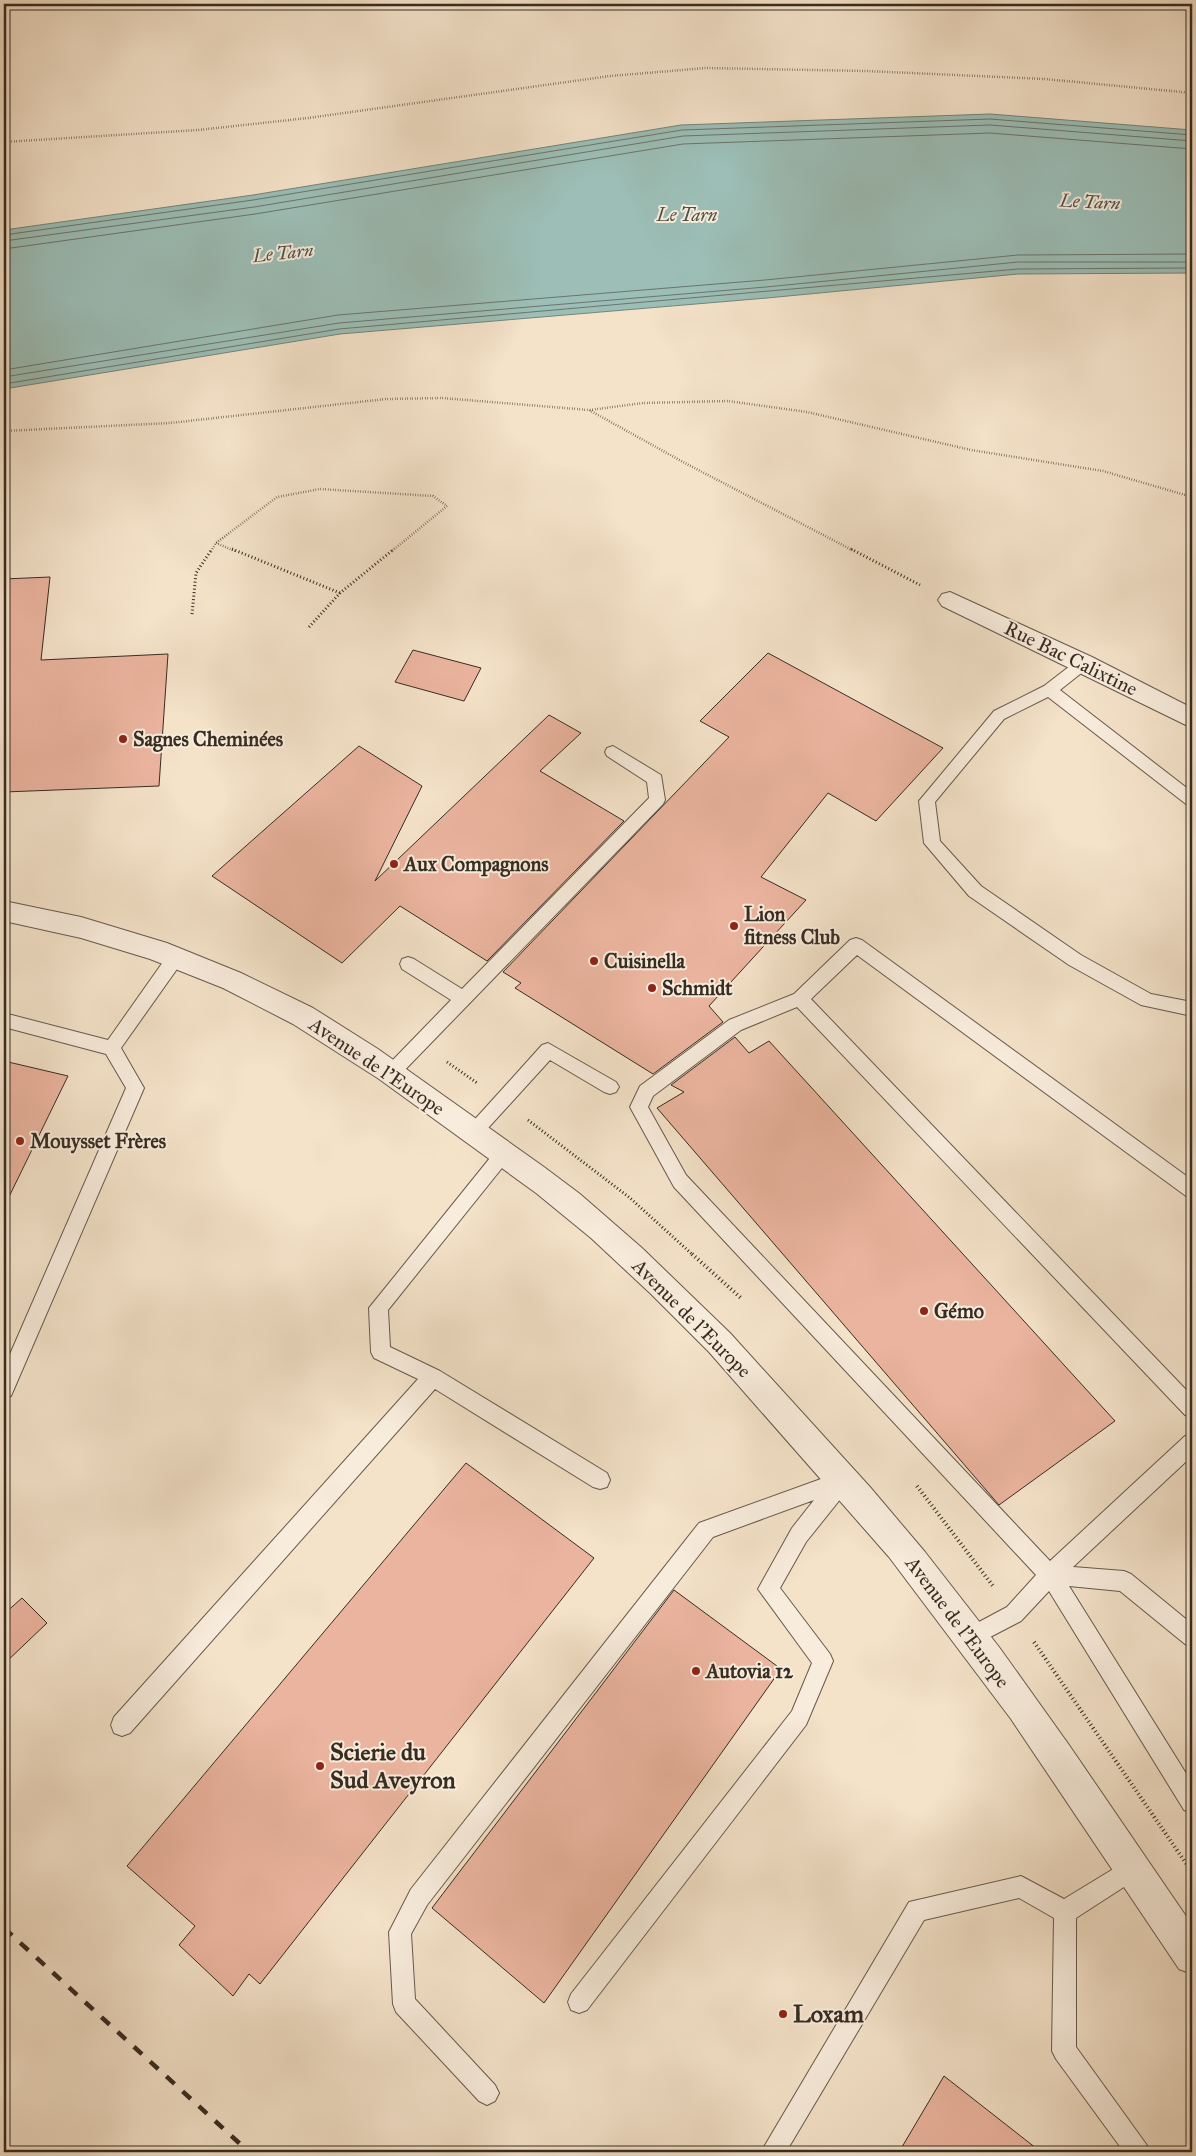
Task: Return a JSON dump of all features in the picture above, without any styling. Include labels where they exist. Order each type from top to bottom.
[{"type":"street","name":"Rue Bac Calixtine","points":[[950,600],[1084,663],[1192,719]]},
{"type":"street","name":"Avenue de l'Europe","points":[[4,911],[152,948],[230,980],[303,1016],[392,1072],[473,1133],[504,1152],[573,1206],[648,1272],[723,1344],[912,1560],[1054,1749],[1192,1956]]},
{"type":"lane","points":[[1084,663],[1049,690],[999,714],[927,802],[932,844],[975,891],[1075,960],[1147,1000],[1192,1009]]},
{"type":"lane","points":[[1049,690],[1192,800]]},
{"type":"lane","points":[[392,1072],[657,800],[655,779],[614,752]]},
{"type":"lane","points":[[1192,1190],[856,945],[800,999],[735,1025],[646,1091],[640,1107],[680,1181],[1050,1575],[1192,1802]]},
{"type":"lane","points":[[112,1048],[176,957]]},
{"type":"lane","points":[[408,964],[464,999]]},
{"type":"lane","points":[[800,999],[1192,1409]]},
{"type":"lane","points":[[4,1020],[112,1048],[135,1088],[4,1390]]},
{"type":"lane","points":[[473,1133],[504,1101],[548,1050],[610,1087]]},
{"type":"lane","points":[[504,1152],[378,1308],[381,1352],[433,1377],[600,1480]]},
{"type":"lane","points":[[122,1725],[433,1377]]},
{"type":"lane","points":[[971,1637],[1014,1614],[1050,1575],[1192,1444]]},
{"type":"lane","points":[[579,2002],[800,1718],[823,1661],[768,1589],[799,1535],[843,1480]]},
{"type":"lane","points":[[487,2093],[404,2004],[400,1932],[419,1897],[706,1530],[843,1480]]},
{"type":"lane","points":[[1050,1575],[1124,1581],[1192,1637]]},
{"type":"lane","points":[[1065,1912],[1133,1868]]},
{"type":"lane","points":[[773,2152],[916,1910],[1021,1887],[1065,1912]]},
{"type":"lane","points":[[1065,1912],[1064,2051],[1138,2152]]},
{"type":"path","points":[[4,142],[198,130],[308,118],[610,76],[706,68],[866,70],[1045,79],[1192,94]]},
{"type":"path","points":[[4,431],[170,423],[386,399],[442,398],[589,410],[643,403],[728,401],[797,411],[971,450],[1103,471],[1192,497]]},
{"type":"path","points":[[589,410],[683,462],[950,600]]},
{"type":"path","points":[[192,614],[196,573],[216,543],[277,497],[320,489],[433,496],[447,506],[340,593],[309,627]]},
{"type":"path","points":[[216,543],[340,593]]},
{"type":"water","name":"Le Tarn","points":[[990,114],[1192,130],[1192,273],[1018,274],[767,298],[340,334],[4,389],[4,230],[253,195],[681,125]]},
{"type":"building","points":[[50,577],[41,660],[168,654],[159,786],[4,792],[4,579]]},
{"type":"building","points":[[413,650],[481,668],[464,701],[395,682]]},
{"type":"building","points":[[768,653],[943,748],[876,821],[828,793],[761,877],[806,900],[709,1006],[723,1022],[653,1074],[515,988],[521,983],[503,972],[729,737],[700,721]]},
{"type":"building","points":[[549,715],[581,733],[540,771],[624,821],[487,961],[400,906],[342,963],[212,876],[359,746],[422,786],[375,881]]},
{"type":"building","name":"Gémo","points":[[735,1037],[749,1053],[769,1041],[1115,1421],[999,1505],[657,1108],[684,1092],[671,1085]]},
{"type":"building","name":"Mouysset Frères","points":[[4,1061],[68,1076],[4,1207]]},
{"type":"building","name":"Scierie du Sud Aveyron","points":[[466,1463],[594,1558],[260,1984],[249,1974],[233,1996],[179,1945],[195,1926],[127,1866]]},
{"type":"building","points":[[674,1590],[781,1669],[544,2003],[432,1908]]},
{"type":"building","points":[[22,1598],[47,1623],[4,1664],[4,1614]]},
{"type":"building","points":[[944,2076],[1041,2152],[899,2152]]},
{"type":"railway","points":[[4,1928],[249,2152]]},
{"type":"place","name":"Sagnes Cheminées","points":[[123,739]]},
{"type":"place","name":"Aux Compagnons","points":[[394,864]]},
{"type":"place","name":"Lion fitness Club","points":[[734,926]]},
{"type":"place","name":"Cuisinella","points":[[594,961]]},
{"type":"place","name":"Schmidt","points":[[652,988]]},
{"type":"place","name":"Mouysset Frères","points":[[20,1141]]},
{"type":"place","name":"Gémo","points":[[924,1311]]},
{"type":"place","name":"Autovia 12","points":[[696,1671]]},
{"type":"place","name":"Scierie du Sud Aveyron","points":[[320,1766]]},
{"type":"place","name":"Loxam","points":[[783,2014]]}]
